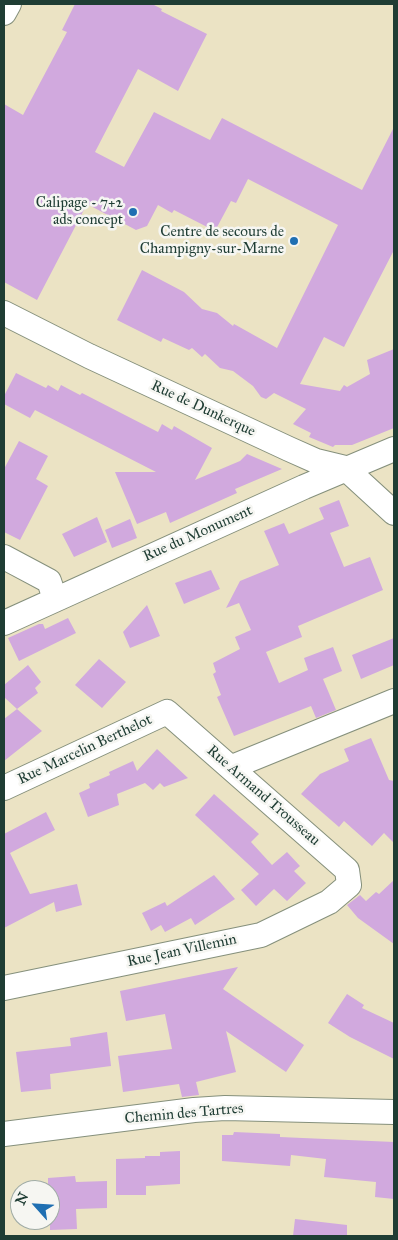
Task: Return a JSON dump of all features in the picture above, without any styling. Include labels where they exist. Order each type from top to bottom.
[{"type":"street","points":[[4,13],[9,4]]},
{"type":"street","name":"Rue de Dunkerque","points":[[4,312],[89,356],[289,449],[316,461],[345,468],[394,513]]},
{"type":"street","name":"Rue du Monument","points":[[4,623],[345,468],[394,449]]},
{"type":"street","points":[[4,557],[49,581],[55,599]]},
{"type":"street","points":[[232,767],[394,701]]},
{"type":"street","name":"Rue Armand Trousseau","points":[[167,712],[348,870],[349,885]]},
{"type":"street","name":"Rue Marcelin Berthelot","points":[[4,788],[167,712]]},
{"type":"street","name":"Rue Jean Villemin","points":[[4,988],[260,935],[329,902],[349,885]]},
{"type":"street","name":"Chemin des Tartres","points":[[4,1134],[210,1109],[257,1108],[394,1112]]},
{"type":"building","points":[[75,4],[152,4],[162,9],[161,11],[207,34],[178,91],[138,69],[95,152],[124,167],[154,112],[210,140],[222,118],[362,190],[394,127],[394,250],[344,347],[324,337],[300,384],[340,391],[344,385],[347,387],[370,374],[367,360],[394,349],[394,428],[352,445],[335,445],[333,447],[309,437],[311,433],[293,424],[306,409],[274,393],[266,399],[261,397],[253,386],[233,371],[220,368],[205,354],[202,357],[192,348],[189,350],[163,338],[161,342],[117,320],[142,270],[184,292],[202,309],[217,313],[233,326],[234,324],[277,348],[338,225],[248,179],[236,203],[231,201],[215,231],[174,210],[172,213],[158,205],[147,226],[136,230],[87,204],[37,300],[4,282],[4,104],[23,115],[67,32],[62,30]]},
{"type":"building","points":[[16,373],[46,388],[48,385],[58,391],[61,385],[80,395],[82,393],[158,432],[162,424],[172,430],[174,426],[212,448],[195,480],[240,461],[247,454],[282,469],[235,489],[237,493],[170,523],[166,512],[137,524],[115,472],[156,472],[35,410],[30,418],[4,404],[4,396]]},
{"type":"building","points":[[19,441],[48,456],[36,479],[48,486],[20,540],[4,532],[4,469]]},
{"type":"building","points":[[339,500],[349,526],[330,533],[344,567],[370,557],[383,590],[298,626],[302,637],[266,652],[279,683],[308,670],[304,658],[333,647],[342,671],[323,679],[336,710],[316,718],[311,706],[234,736],[217,697],[221,695],[213,674],[216,672],[213,663],[240,649],[235,637],[251,630],[239,603],[226,608],[240,581],[279,565],[264,531],[284,523],[289,534],[324,519],[319,508]]},
{"type":"building","points":[[97,517],[107,542],[74,557],[62,534]]},
{"type":"building","points":[[130,519],[137,538],[112,548],[105,530]]},
{"type":"building","points":[[211,570],[220,589],[184,604],[175,583]]},
{"type":"building","points":[[147,605],[160,636],[130,648],[123,632]]},
{"type":"building","points":[[68,618],[76,633],[19,661],[8,638],[39,624],[43,624],[45,629]]},
{"type":"building","points":[[394,638],[394,665],[361,679],[352,655]]},
{"type":"building","points":[[99,659],[126,682],[102,708],[75,685]]},
{"type":"building","points":[[28,665],[41,682],[35,688],[38,693],[17,709],[4,697],[4,685]]},
{"type":"building","points":[[17,709],[42,731],[4,761],[4,719]]},
{"type":"building","points":[[371,738],[389,780],[394,781],[394,843],[384,833],[372,846],[344,821],[339,827],[301,794],[320,774],[349,761],[344,749]]},
{"type":"building","points":[[157,749],[188,778],[164,787],[160,783],[153,790],[145,783],[117,794],[119,805],[88,817],[79,793],[90,788],[89,784],[110,775],[109,772],[133,761],[137,771]]},
{"type":"building","points":[[214,794],[259,834],[251,842],[272,865],[287,852],[300,866],[294,871],[306,883],[287,901],[274,889],[256,906],[241,890],[259,874],[195,815]]},
{"type":"building","points":[[46,812],[55,830],[10,853],[30,894],[77,884],[82,905],[56,912],[54,902],[4,928],[4,834]]},
{"type":"building","points":[[214,875],[235,899],[195,925],[191,918],[165,932],[161,925],[151,931],[142,913],[165,902],[167,906]]},
{"type":"building","points":[[394,880],[394,944],[358,918],[347,905],[360,895],[366,901],[376,892],[379,894]]},
{"type":"building","points":[[238,967],[223,989],[304,1045],[286,1072],[226,1031],[236,1072],[196,1082],[199,1095],[182,1097],[179,1084],[123,1092],[118,1056],[172,1049],[165,1014],[126,1021],[120,991]]},
{"type":"building","points":[[347,994],[364,1005],[362,1008],[394,1023],[394,1059],[350,1037],[328,1023]]},
{"type":"building","points":[[107,1032],[111,1066],[50,1074],[51,1089],[21,1092],[16,1052],[71,1046],[70,1038]]},
{"type":"building","points":[[234,1132],[280,1134],[280,1137],[394,1142],[394,1199],[375,1197],[376,1182],[324,1177],[326,1159],[291,1155],[290,1166],[222,1161],[222,1135],[233,1135]]},
{"type":"building","points":[[180,1151],[180,1184],[146,1186],[146,1195],[116,1195],[116,1159],[145,1158],[145,1156],[160,1156],[160,1152]]},
{"type":"building","points":[[75,1176],[76,1182],[107,1181],[107,1208],[76,1209],[77,1229],[60,1230],[60,1180],[48,1180],[48,1178]]},
{"type":"building","points":[[295,1219],[347,1225],[347,1236],[293,1236]]},
{"type":"place","name":"Calipage - 7+2 ads concept","points":[[133,212]]},
{"type":"place","name":"Centre de secours de Champigny-sur-Marne","points":[[294,241]]}]
